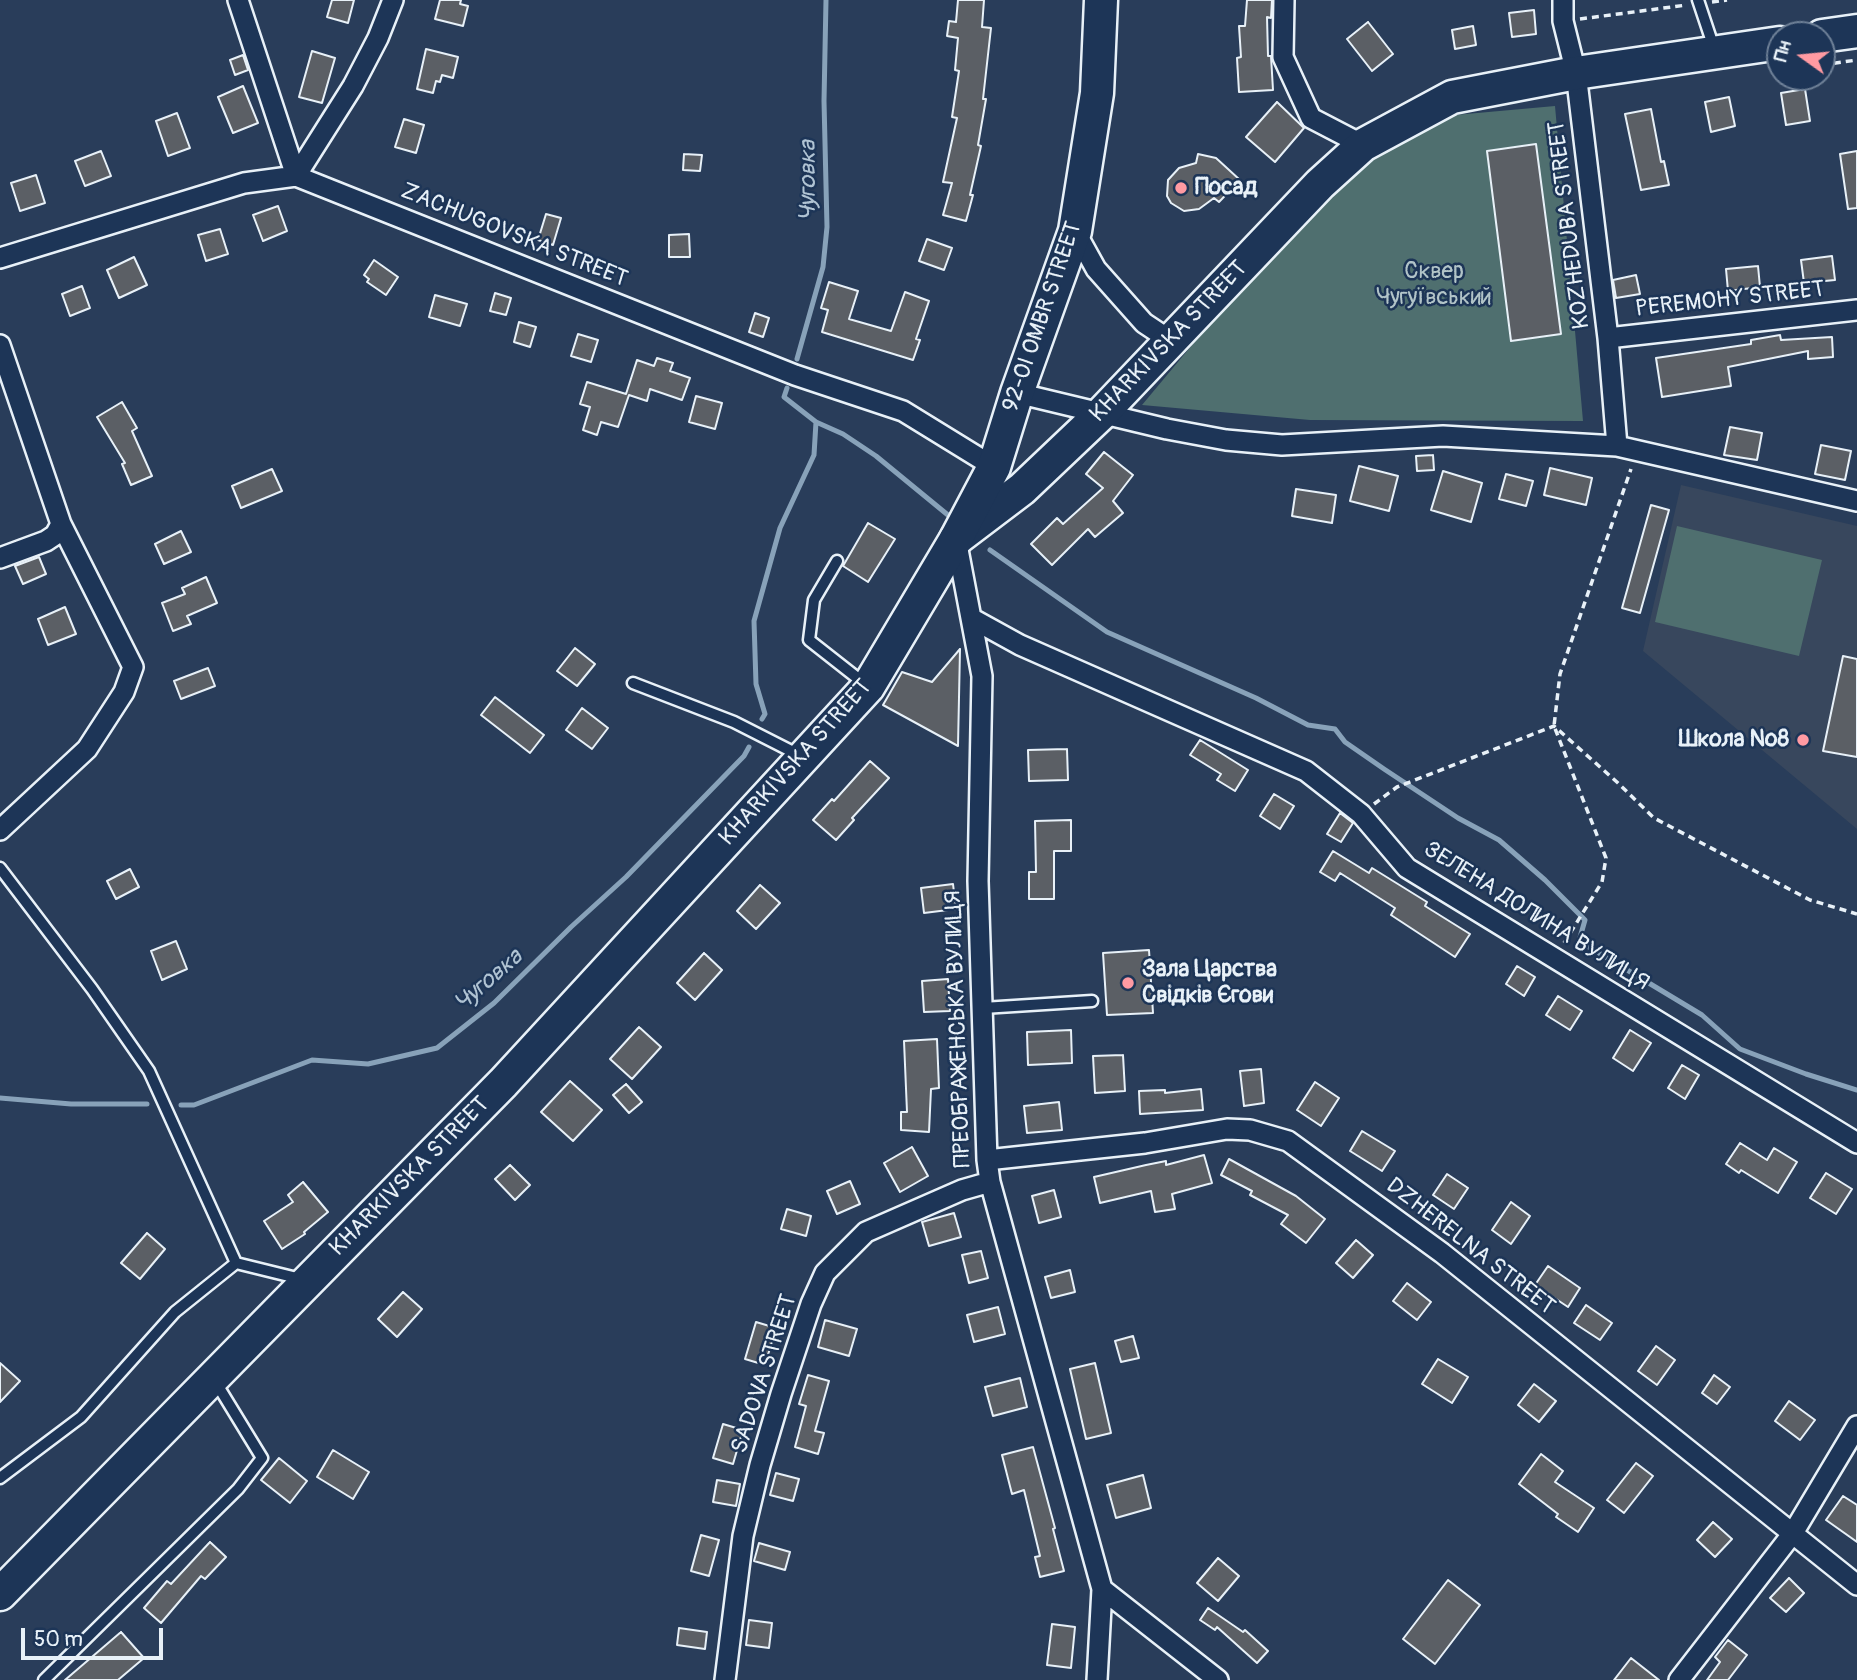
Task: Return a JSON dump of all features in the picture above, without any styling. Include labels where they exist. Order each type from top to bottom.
[{"type":"main road","name":"92-OI OMBR STREET","points":[[956,539],[994,467],[1017,393],[1075,231],[1097,93],[1101,0]]},
{"type":"main road","points":[[1836,34],[1857,31]]},
{"type":"main road","name":"KHARKIVSKA STREET","points":[[0,1594],[503,1083],[868,687],[956,539],[1022,489],[1101,414],[1320,184],[1363,145],[1452,97],[1576,73],[1766,45]]},
{"type":"street","points":[[238,0],[296,176]]},
{"type":"street","points":[[296,176],[353,86],[378,38],[393,0]]},
{"type":"street","points":[[1284,0],[1283,57],[1311,118],[1363,145]]},
{"type":"street","name":"KOZHEDUBA STREET","points":[[1563,0],[1563,21],[1576,73],[1608,338],[1617,446]]},
{"type":"street","name":"ZACHUGOVSKA STREET","points":[[0,258],[244,183],[296,176],[795,375],[903,411],[994,467]]},
{"type":"street","points":[[1075,231],[1096,269],[1144,323],[1171,341]]},
{"type":"street","name":"PEREMOHY STREET","points":[[1608,338],[1857,310]]},
{"type":"street","points":[[0,345],[61,524],[133,667],[124,692],[87,749],[0,830]]},
{"type":"street","points":[[1017,393],[1226,440],[1282,445],[1443,436],[1617,446],[1857,501]]},
{"type":"street","points":[[0,558],[46,541],[55,535],[61,524]]},
{"type":"street","name":"ПРЕОБРАЖЕНСЬКА ВУЛИЦЯ","points":[[956,539],[982,676],[978,881],[987,1160],[990,1182],[1102,1589],[1097,1680]]},
{"type":"street","name":"ЗЕЛЕНА ДОЛИНА ВУЛИЦЯ","points":[[971,618],[1020,645],[1306,771],[1362,814],[1407,868],[1857,1143]]},
{"type":"street","name":"DZHERELNA STREET","points":[[987,1160],[1144,1143],[1227,1129],[1250,1130],[1289,1142],[1442,1253],[1857,1585]]},
{"type":"street","name":"SADOVA STREET","points":[[725,1680],[743,1536],[760,1465],[811,1304],[825,1273],[866,1231],[962,1190],[990,1182]]},
{"type":"street","points":[[1679,1680],[1793,1533],[1857,1426]]},
{"type":"street","points":[[1102,1589],[1217,1680]]},
{"type":"lane","points":[[1699,2],[1716,52]]},
{"type":"lane","points":[[836,561],[814,600],[809,640],[868,687]]},
{"type":"lane","points":[[633,683],[734,722],[803,757]]},
{"type":"lane","points":[[0,868],[92,989],[149,1071],[236,1264]]},
{"type":"lane","points":[[983,1008],[1093,1001]]},
{"type":"lane","points":[[236,1264],[308,1280]]},
{"type":"lane","points":[[0,1478],[81,1417],[175,1312],[236,1264]]},
{"type":"lane","points":[[44,1680],[238,1489],[262,1458],[213,1377]]},
{"type":"path","points":[[1563,21],[1727,0]]},
{"type":"path","points":[[1836,63],[1857,60]]},
{"type":"path","points":[[1574,926],[1602,882],[1606,858],[1554,726],[1560,674],[1638,451]]},
{"type":"path","points":[[1362,814],[1397,787],[1554,726]]},
{"type":"path","points":[[1554,726],[1654,818],[1810,900],[1857,914]]},
{"type":"shaded area","name":"Школа №8","points":[[1681,485],[1857,526],[1857,829],[1643,651]]},
{"type":"green space","name":"Сквер Чугуївський","points":[[1555,106],[1583,421],[1310,420],[1142,405],[1233,296],[1362,165],[1455,115]]},
{"type":"green space","points":[[1677,526],[1822,560],[1799,656],[1655,622]]},
{"type":"building","points":[[332,0],[354,0],[348,23],[327,17]]},
{"type":"building","points":[[440,0],[461,0],[460,4],[468,6],[463,26],[435,19]]},
{"type":"building","points":[[958,0],[984,0],[982,27],[991,28],[983,99],[986,99],[978,145],[981,146],[966,221],[943,215],[952,183],[943,182],[957,118],[952,117],[959,71],[955,70],[958,38],[947,36],[949,21],[956,22]]},
{"type":"building","points":[[1247,0],[1272,0],[1271,18],[1267,17],[1268,56],[1271,56],[1273,90],[1239,92],[1239,26],[1245,26]]},
{"type":"building","points":[[1534,10],[1536,34],[1512,37],[1509,13]]},
{"type":"building","points":[[1368,22],[1393,54],[1372,71],[1347,39]]},
{"type":"building","points":[[1473,26],[1476,45],[1455,49],[1452,30]]},
{"type":"building","points":[[426,49],[458,57],[453,78],[442,75],[440,82],[436,81],[433,93],[417,89]]},
{"type":"building","points":[[312,51],[335,58],[322,103],[299,97]]},
{"type":"building","points":[[243,55],[248,70],[235,75],[230,60]]},
{"type":"building","points":[[243,86],[258,123],[233,133],[218,97]]},
{"type":"building","points":[[1805,91],[1810,121],[1786,125],[1781,93]]},
{"type":"building","points":[[1729,97],[1735,126],[1711,132],[1705,102]]},
{"type":"building","points":[[1277,102],[1304,128],[1275,162],[1246,137]]},
{"type":"building","points":[[1651,109],[1661,162],[1664,161],[1669,185],[1641,190],[1625,114]]},
{"type":"building","points":[[177,113],[190,148],[168,156],[156,121]]},
{"type":"building","points":[[404,119],[424,125],[416,153],[395,147]]},
{"type":"building","points":[[1536,144],[1561,334],[1511,341],[1487,151]]},
{"type":"building","points":[[101,151],[111,176],[85,186],[75,161]]},
{"type":"building","points":[[1857,151],[1857,208],[1848,209],[1840,154]]},
{"type":"building","points":[[684,154],[702,155],[700,171],[683,170]]},
{"type":"building","points":[[1198,154],[1216,158],[1240,180],[1219,202],[1214,198],[1199,209],[1184,211],[1171,203],[1167,196],[1168,180],[1179,168],[1196,163]]},
{"type":"building","points":[[36,175],[45,203],[20,211],[11,183]]},
{"type":"building","points":[[278,206],[287,231],[263,241],[253,215]]},
{"type":"building","points":[[546,214],[561,218],[553,245],[538,240]]},
{"type":"building","points":[[220,229],[228,254],[206,261],[198,235]]},
{"type":"building","points":[[689,234],[690,257],[669,257],[669,235]]},
{"type":"building","points":[[927,239],[952,248],[944,270],[919,261]]},
{"type":"building","points":[[1832,256],[1835,280],[1804,283],[1801,260]]},
{"type":"building","points":[[134,257],[147,285],[119,298],[107,270]]},
{"type":"building","points":[[374,260],[398,277],[386,295],[367,282],[369,279],[364,275]]},
{"type":"building","points":[[1758,266],[1760,287],[1728,291],[1726,269]]},
{"type":"building","points":[[1636,275],[1640,294],[1616,298],[1613,280]]},
{"type":"building","points":[[829,282],[858,291],[849,319],[891,331],[905,292],[929,301],[916,339],[920,340],[913,360],[822,332],[828,310],[821,308]]},
{"type":"building","points":[[82,286],[90,308],[70,316],[62,294]]},
{"type":"building","points":[[495,293],[511,298],[506,315],[490,311]]},
{"type":"building","points":[[435,295],[467,304],[460,326],[429,317]]},
{"type":"building","points":[[755,313],[769,318],[763,337],[749,332]]},
{"type":"building","points":[[519,322],[536,327],[530,347],[514,342]]},
{"type":"building","points":[[578,334],[598,340],[591,362],[571,356]]},
{"type":"building","points":[[1780,335],[1781,340],[1832,337],[1833,357],[1808,359],[1808,351],[1728,367],[1731,386],[1662,397],[1656,358],[1751,344],[1751,340]]},
{"type":"building","points":[[657,358],[673,363],[670,371],[690,378],[682,400],[650,389],[647,401],[629,395],[618,427],[601,422],[597,435],[583,430],[590,407],[580,404],[587,382],[626,394],[637,360],[654,366]]},
{"type":"building","points":[[696,396],[722,403],[715,429],[689,422]]},
{"type":"building","points":[[122,402],[137,428],[132,431],[152,476],[131,485],[122,464],[125,463],[97,417]]},
{"type":"building","points":[[1730,427],[1762,433],[1757,460],[1724,455]]},
{"type":"building","points":[[1821,445],[1851,451],[1845,480],[1815,474]]},
{"type":"building","points":[[1104,452],[1133,475],[1113,501],[1123,513],[1095,537],[1088,529],[1052,565],[1031,544],[1057,518],[1063,524],[1103,488],[1086,474]]},
{"type":"building","points":[[1433,455],[1434,470],[1417,471],[1416,456]]},
{"type":"building","points":[[1359,466],[1398,476],[1389,511],[1350,501]]},
{"type":"building","points":[[1550,468],[1592,478],[1586,505],[1544,495]]},
{"type":"building","points":[[272,469],[282,491],[241,508],[232,486]]},
{"type":"building","points":[[1443,471],[1482,483],[1471,522],[1431,510]]},
{"type":"building","points":[[1506,474],[1533,481],[1526,506],[1499,499]]},
{"type":"building","points":[[1296,489],[1336,495],[1332,523],[1292,516]]},
{"type":"building","points":[[1651,505],[1669,510],[1640,613],[1622,608]]},
{"type":"building","points":[[868,523],[895,539],[868,582],[843,566]]},
{"type":"building","points":[[181,531],[191,552],[164,564],[155,544]]},
{"type":"building","points":[[39,557],[46,574],[23,584],[15,566]]},
{"type":"building","points":[[206,577],[217,603],[187,616],[191,624],[173,631],[162,603],[185,594],[182,588]]},
{"type":"building","points":[[65,607],[76,634],[48,645],[38,619]]},
{"type":"building","points":[[575,648],[595,664],[577,686],[557,671]]},
{"type":"building","points":[[960,649],[958,746],[883,705],[902,672],[932,682]]},
{"type":"building","points":[[1843,656],[1857,659],[1857,757],[1823,751]]},
{"type":"building","points":[[208,668],[215,686],[181,699],[174,681]]},
{"type":"building","points":[[495,697],[544,735],[530,753],[481,715]]},
{"type":"building","points":[[582,708],[608,728],[592,749],[566,730]]},
{"type":"building","points":[[1200,740],[1248,770],[1235,791],[1217,780],[1221,774],[1190,755]]},
{"type":"building","points":[[1067,749],[1068,780],[1029,781],[1028,750]]},
{"type":"building","points":[[870,761],[889,778],[852,818],[854,820],[836,840],[813,820]]},
{"type":"building","points":[[1274,794],[1294,806],[1280,829],[1260,816]]},
{"type":"building","points":[[1340,813],[1353,823],[1341,842],[1327,834]]},
{"type":"building","points":[[1071,820],[1071,851],[1054,851],[1054,899],[1029,899],[1029,872],[1036,872],[1035,821]]},
{"type":"building","points":[[1333,851],[1369,873],[1372,868],[1427,902],[1425,906],[1470,934],[1455,957],[1391,915],[1395,908],[1340,873],[1335,881],[1320,872]]},
{"type":"building","points":[[130,869],[139,887],[116,899],[107,881]]},
{"type":"building","points":[[953,884],[956,909],[924,913],[921,888]]},
{"type":"building","points":[[760,885],[780,903],[756,929],[737,911]]},
{"type":"building","points":[[176,941],[187,969],[162,980],[151,951]]},
{"type":"building","name":"Зала Царства Свідків Єгови","points":[[1149,950],[1153,1013],[1107,1015],[1103,953]]},
{"type":"building","points":[[704,953],[722,970],[695,1000],[677,983]]},
{"type":"building","points":[[1517,966],[1535,977],[1524,996],[1506,984]]},
{"type":"building","points":[[948,979],[950,1011],[924,1012],[922,981]]},
{"type":"building","points":[[1558,996],[1582,1011],[1570,1030],[1546,1015]]},
{"type":"building","points":[[639,1027],[661,1047],[632,1079],[610,1059]]},
{"type":"building","points":[[1071,1030],[1072,1063],[1028,1065],[1027,1032]]},
{"type":"building","points":[[1630,1030],[1651,1043],[1633,1071],[1613,1058]]},
{"type":"building","points":[[937,1039],[939,1088],[931,1089],[929,1132],[901,1130],[901,1112],[907,1112],[904,1041]]},
{"type":"building","points":[[1123,1055],[1125,1091],[1095,1093],[1093,1056]]},
{"type":"building","points":[[1682,1065],[1699,1075],[1685,1099],[1668,1088]]},
{"type":"building","points":[[1261,1069],[1264,1103],[1244,1106],[1240,1071]]},
{"type":"building","points":[[570,1081],[602,1110],[573,1141],[541,1112]]},
{"type":"building","points":[[1315,1082],[1339,1098],[1321,1126],[1297,1110]]},
{"type":"building","points":[[626,1084],[642,1102],[629,1113],[613,1095]]},
{"type":"building","points":[[1201,1089],[1203,1110],[1140,1114],[1139,1091],[1165,1090],[1165,1093]]},
{"type":"building","points":[[1059,1102],[1062,1130],[1027,1133],[1024,1106]]},
{"type":"building","points":[[1362,1131],[1395,1151],[1382,1171],[1350,1151]]},
{"type":"building","points":[[1740,1143],[1767,1160],[1774,1148],[1797,1162],[1778,1193],[1726,1164]]},
{"type":"building","points":[[912,1147],[928,1176],[900,1192],[884,1163]]},
{"type":"building","points":[[1204,1155],[1212,1183],[1172,1194],[1175,1209],[1155,1212],[1151,1191],[1100,1203],[1094,1177],[1166,1161],[1166,1165]]},
{"type":"building","points":[[1229,1159],[1296,1196],[1325,1219],[1306,1243],[1281,1224],[1288,1215],[1250,1195],[1252,1191],[1221,1175]]},
{"type":"building","points":[[510,1165],[530,1185],[515,1200],[495,1179]]},
{"type":"building","points":[[1826,1173],[1852,1189],[1836,1214],[1810,1198]]},
{"type":"building","points":[[1447,1174],[1468,1188],[1454,1209],[1433,1195]]},
{"type":"building","points":[[850,1181],[860,1204],[837,1214],[827,1191]]},
{"type":"building","points":[[303,1182],[328,1212],[304,1232],[305,1234],[282,1249],[264,1221],[293,1202],[288,1195]]},
{"type":"building","points":[[1054,1190],[1061,1217],[1039,1223],[1032,1196]]},
{"type":"building","points":[[1511,1202],[1530,1216],[1511,1244],[1492,1230]]},
{"type":"building","points":[[787,1209],[811,1216],[806,1236],[781,1229]]},
{"type":"building","points":[[954,1213],[961,1237],[929,1246],[922,1222]]},
{"type":"building","points":[[147,1233],[165,1249],[140,1279],[121,1263]]},
{"type":"building","points":[[1356,1240],[1373,1255],[1353,1278],[1336,1263]]},
{"type":"building","points":[[981,1251],[988,1278],[969,1283],[962,1255]]},
{"type":"building","points":[[1548,1266],[1580,1288],[1568,1307],[1535,1285]]},
{"type":"building","points":[[1070,1270],[1075,1292],[1051,1298],[1045,1277]]},
{"type":"building","points":[[1407,1283],[1431,1302],[1417,1320],[1393,1301]]},
{"type":"building","points":[[403,1292],[422,1309],[397,1337],[378,1319]]},
{"type":"building","points":[[1586,1305],[1612,1323],[1600,1340],[1574,1323]]},
{"type":"building","points":[[998,1307],[1005,1334],[974,1342],[967,1315]]},
{"type":"building","points":[[825,1320],[857,1329],[849,1356],[818,1347]]},
{"type":"building","points":[[756,1322],[776,1328],[765,1365],[745,1359]]},
{"type":"building","points":[[1133,1336],[1139,1358],[1121,1362],[1115,1341]]},
{"type":"building","points":[[1656,1346],[1675,1360],[1657,1385],[1638,1371]]},
{"type":"building","points":[[1438,1359],[1468,1377],[1452,1403],[1422,1384]]},
{"type":"building","points":[[0,1363],[20,1381],[0,1402]]},
{"type":"building","points":[[1095,1363],[1111,1433],[1086,1439],[1070,1369]]},
{"type":"building","points":[[808,1375],[829,1381],[815,1431],[824,1433],[818,1454],[795,1447],[806,1406],[799,1404]]},
{"type":"building","points":[[1714,1375],[1730,1387],[1717,1404],[1702,1393]]},
{"type":"building","points":[[1020,1378],[1027,1407],[993,1416],[985,1387]]},
{"type":"building","points":[[1534,1384],[1556,1401],[1539,1422],[1518,1405]]},
{"type":"building","points":[[1789,1401],[1815,1420],[1800,1440],[1775,1421]]},
{"type":"building","points":[[723,1424],[743,1430],[733,1464],[713,1458]]},
{"type":"building","points":[[1033,1447],[1064,1571],[1040,1577],[1035,1557],[1040,1556],[1024,1490],[1012,1494],[1002,1455]]},
{"type":"building","points":[[333,1450],[369,1472],[353,1499],[317,1477]]},
{"type":"building","points":[[1541,1454],[1563,1471],[1555,1482],[1594,1508],[1578,1532],[1556,1517],[1558,1514],[1519,1484]]},
{"type":"building","points":[[279,1458],[307,1481],[290,1503],[261,1480]]},
{"type":"building","points":[[1636,1463],[1653,1476],[1624,1513],[1607,1500]]},
{"type":"building","points":[[776,1473],[799,1479],[793,1501],[770,1495]]},
{"type":"building","points":[[1143,1475],[1151,1508],[1116,1518],[1107,1485]]},
{"type":"building","points":[[717,1480],[740,1484],[736,1506],[713,1502]]},
{"type":"building","points":[[1843,1496],[1857,1505],[1857,1542],[1826,1520]]},
{"type":"building","points":[[1713,1522],[1732,1539],[1715,1557],[1697,1540]]},
{"type":"building","points":[[701,1535],[719,1540],[709,1576],[691,1571]]},
{"type":"building","points":[[210,1542],[226,1557],[205,1579],[201,1576],[161,1623],[144,1608],[167,1581],[171,1584]]},
{"type":"building","points":[[759,1543],[790,1552],[785,1570],[754,1561]]},
{"type":"building","points":[[1218,1558],[1239,1576],[1218,1601],[1197,1583]]},
{"type":"building","points":[[1789,1578],[1804,1593],[1786,1612],[1770,1598]]},
{"type":"building","points":[[1448,1580],[1480,1605],[1435,1664],[1403,1639]]},
{"type":"building","points":[[1208,1608],[1243,1632],[1245,1630],[1268,1651],[1257,1663],[1217,1627],[1215,1630],[1200,1620]]},
{"type":"building","points":[[749,1620],[772,1623],[769,1648],[746,1645]]},
{"type":"building","points":[[1052,1624],[1075,1627],[1071,1668],[1047,1665]]},
{"type":"building","points":[[679,1628],[707,1632],[705,1649],[677,1645]]},
{"type":"building","points":[[121,1632],[144,1658],[118,1680],[65,1680]]},
{"type":"building","points":[[1728,1640],[1747,1655],[1728,1680],[1707,1680],[1720,1662],[1715,1657]]},
{"type":"building","points":[[1631,1658],[1659,1680],[1614,1680]]},
{"type":"waterway","name":"Чуговка","points":[[797,359],[823,267],[827,227],[824,101],[826,0]]},
{"type":"waterway","name":"Чуговка","points":[[762,719],[765,714],[756,684],[754,621],[780,528],[814,455],[816,422],[784,397],[787,388]]},
{"type":"waterway","points":[[816,422],[843,434],[876,456],[954,520]]},
{"type":"waterway","points":[[990,550],[1107,632],[1256,698],[1308,725],[1335,729],[1345,742],[1384,769],[1458,818],[1499,840],[1585,920],[1579,941],[1702,1015],[1740,1049],[1857,1090]]},
{"type":"waterway","name":"Чуговка","points":[[181,1105],[194,1105],[312,1060],[368,1064],[437,1048],[494,1003],[626,877],[744,756],[749,747]]},
{"type":"waterway","name":"Чуговка","points":[[0,1098],[71,1104],[147,1104]]},
{"type":"place","name":"Посад","points":[[1181,188]]},
{"type":"place","name":"Школа №8","points":[[1803,740]]},
{"type":"place","name":"Зала Царства Свідків Єгови","points":[[1128,983]]}]
